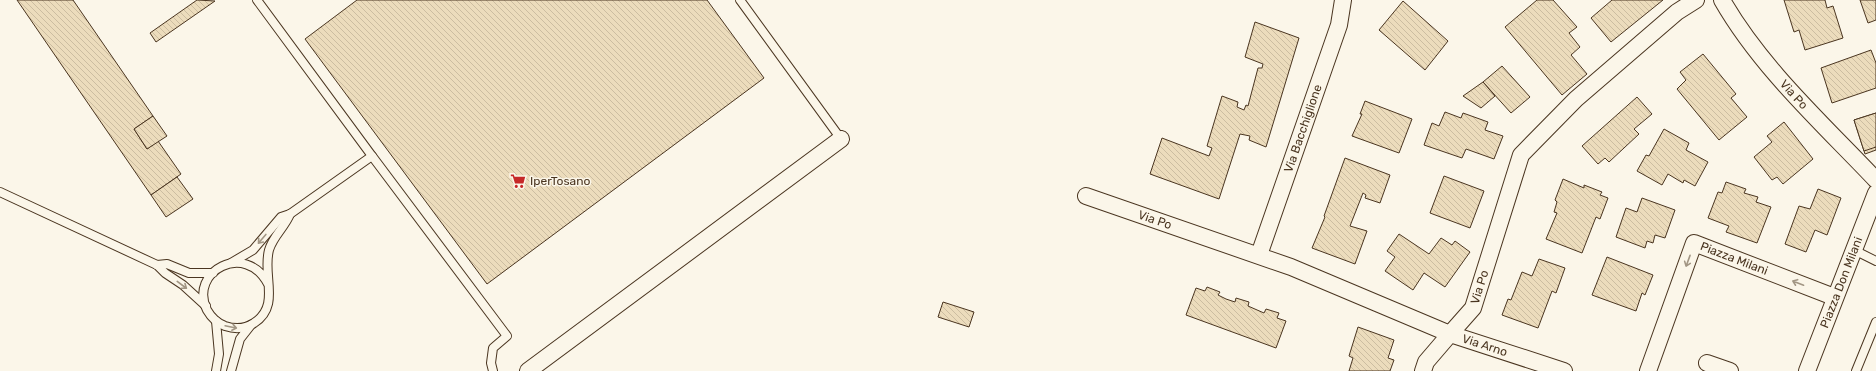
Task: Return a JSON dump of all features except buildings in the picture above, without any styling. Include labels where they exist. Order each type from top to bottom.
[{"type":"street","name":"Via Bacchiglione","points":[[1259,255],[1339,25],[1343,0]]},
{"type":"street","name":"Via Po","points":[[1086,196],[1259,255],[1450,334],[1473,308],[1521,155],[1576,99],[1676,12],[1696,0]]},
{"type":"street","name":"Via Po","points":[[1722,0],[1733,18],[1774,72],[1876,180]]},
{"type":"street","points":[[528,371],[841,138]]},
{"type":"street","name":"Piazza Don Milani","points":[[1807,371],[1834,297],[1876,193]]},
{"type":"street","name":"Piazza Milani","points":[[1648,371],[1694,243],[1834,297]]},
{"type":"street","name":"Via Arno","points":[[1423,371],[1426,362],[1450,334],[1564,371]]},
{"type":"street","points":[[1707,363],[1730,371]]},
{"type":"lane","points":[[257,0],[507,336],[492,348],[491,362],[493,371]]},
{"type":"lane","points":[[740,0],[841,138]]},
{"type":"lane","points":[[206,306],[205,288],[213,273],[218,268],[231,263],[253,250],[281,218],[290,214],[372,156]]},
{"type":"lane","points":[[0,192],[157,265],[206,306],[216,321],[229,328],[244,328],[251,325]]},
{"type":"lane","points":[[231,371],[240,339],[251,325],[263,315],[267,308],[270,292],[267,262],[270,247],[276,235],[286,223],[290,214]]},
{"type":"lane","points":[[1854,250],[1876,261]]},
{"type":"lane","points":[[231,263],[239,262],[254,267],[260,272],[268,284]]},
{"type":"lane","points":[[157,265],[167,264],[189,273],[213,273]]},
{"type":"lane","points":[[216,321],[219,354],[216,371]]},
{"type":"lane","points":[[1856,371],[1876,322]]},
{"type":"place","name":"IperTosano","points":[[518,181]]}]
